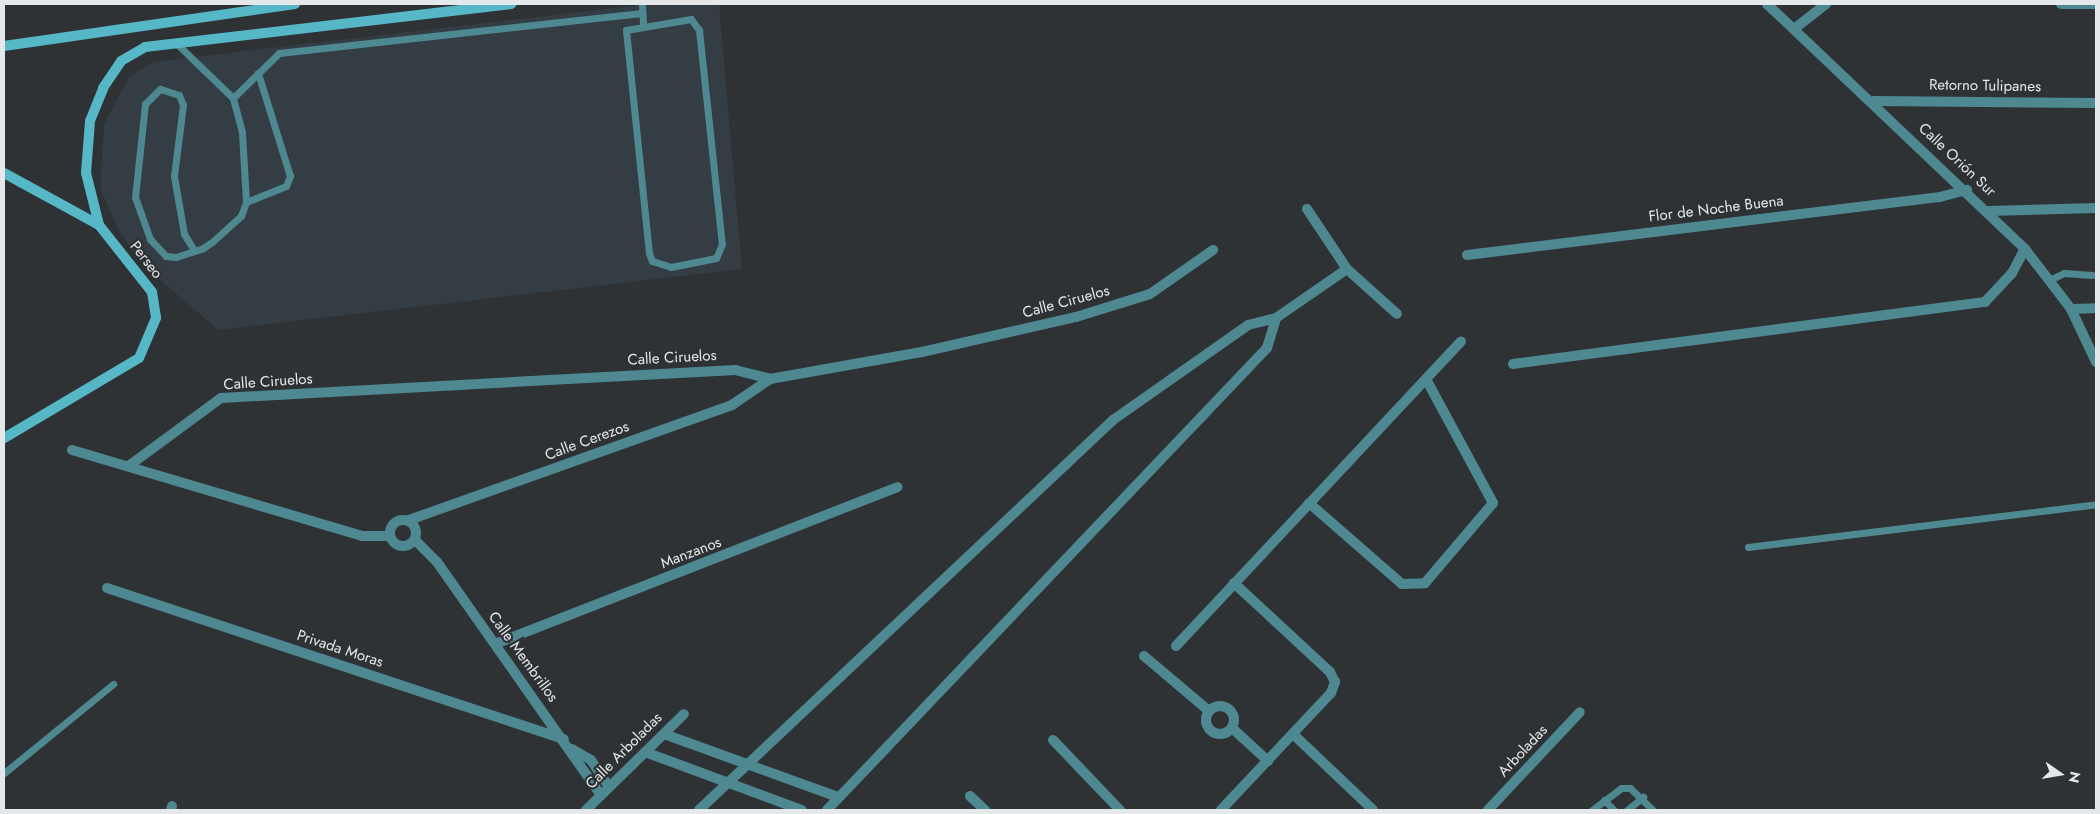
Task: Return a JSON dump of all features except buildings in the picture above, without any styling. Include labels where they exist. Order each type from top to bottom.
[{"type":"street","points":[[4,46],[295,4]]},
{"type":"street","points":[[100,225],[86,173],[86,147],[103,88],[129,56],[145,47],[511,4]]},
{"type":"street","name":"Calle Orión Sur","points":[[1768,4],[1968,190],[2025,249],[2071,309],[2096,362]]},
{"type":"street","points":[[1794,29],[1826,4]]},
{"type":"street","points":[[2062,4],[2096,4]]},
{"type":"street","name":"Retorno Tulipanes","points":[[1874,102],[2096,103]]},
{"type":"street","name":"Perseo","points":[[4,173],[100,225],[152,292],[156,318],[148,343],[139,358],[4,438]]},
{"type":"street","name":"Flor de Noche Buena","points":[[1467,255],[1940,197],[1968,190]]},
{"type":"street","points":[[1990,211],[2096,208]]},
{"type":"street","points":[[1307,209],[1347,270],[1398,314]]},
{"type":"street","points":[[1512,364],[1985,302],[2012,273],[2025,249]]},
{"type":"street","name":"Calle Ciruelos","points":[[130,465],[220,398],[735,370],[770,379],[922,352],[1076,317],[1150,294],[1213,250]]},
{"type":"street","points":[[699,810],[1112,420],[1248,325],[1276,318],[1347,270]]},
{"type":"street","points":[[2071,309],[2096,308]]},
{"type":"street","points":[[827,810],[1267,348],[1276,318]]},
{"type":"street","points":[[1176,646],[1461,341]]},
{"type":"street","name":"Calle Cerezos","points":[[409,520],[732,405],[770,379]]},
{"type":"street","points":[[1309,503],[1402,584],[1425,583],[1493,503],[1426,379]]},
{"type":"street","points":[[72,450],[130,465],[362,536],[390,536]]},
{"type":"street","name":"Manzanos","points":[[495,644],[838,514],[896,487]]},
{"type":"street","points":[[409,520],[417,529],[415,540],[406,547],[395,544],[390,536],[391,526],[409,520]]},
{"type":"street","name":"Calle Membrillos","points":[[415,540],[437,562],[572,750],[602,795]]},
{"type":"street","points":[[1221,810],[1331,692],[1335,682],[1330,672],[1234,583]]},
{"type":"street","name":"Privada Moras","points":[[107,588],[564,739]]},
{"type":"street","points":[[1144,656],[1209,711]]},
{"type":"street","points":[[1226,707],[1234,719],[1232,728],[1225,734],[1212,732],[1206,724],[1209,711],[1226,707]]},
{"type":"street","name":"Arboladas","points":[[1488,810],[1580,712]]},
{"type":"street","name":"Calle Arboladas","points":[[586,810],[684,714]]},
{"type":"street","points":[[1232,728],[1268,760]]},
{"type":"street","points":[[664,734],[838,797]]},
{"type":"street","points":[[1293,734],[1373,810]]},
{"type":"street","points":[[1053,740],[1120,810]]},
{"type":"street","points":[[572,750],[591,760],[609,787]]},
{"type":"street","points":[[645,752],[802,810]]},
{"type":"street","points":[[970,796],[985,810]]},
{"type":"lane","points":[[642,4],[643,26]]},
{"type":"lane","points":[[233,98],[279,53],[642,13]]},
{"type":"lane","points":[[691,19],[700,30],[722,244],[721,252],[709,262],[660,266],[649,253],[626,30],[643,26],[691,19]]},
{"type":"lane","points":[[176,43],[233,98],[242,132],[246,202],[233,228],[194,250],[166,256],[139,219],[135,197],[138,139],[145,104],[160,89],[179,95],[183,105],[174,176],[184,234],[194,250]]},
{"type":"lane","points":[[246,202],[286,186],[290,176],[258,73]]},
{"type":"lane","points":[[2049,280],[2064,273],[2092,275]]},
{"type":"lane","points":[[1748,547],[2096,504]]},
{"type":"lane","points":[[4,773],[114,684]]},
{"type":"lane","points":[[1592,810],[1604,800],[1630,788],[1643,798],[1653,810]]},
{"type":"lane","points":[[1627,810],[1643,798]]},
{"type":"lane","points":[[1604,800],[1614,810]]},
{"type":"shaded area","points":[[647,4],[719,4],[742,269],[218,330],[143,265],[118,229],[100,188],[104,124],[129,77],[152,62]]}]
